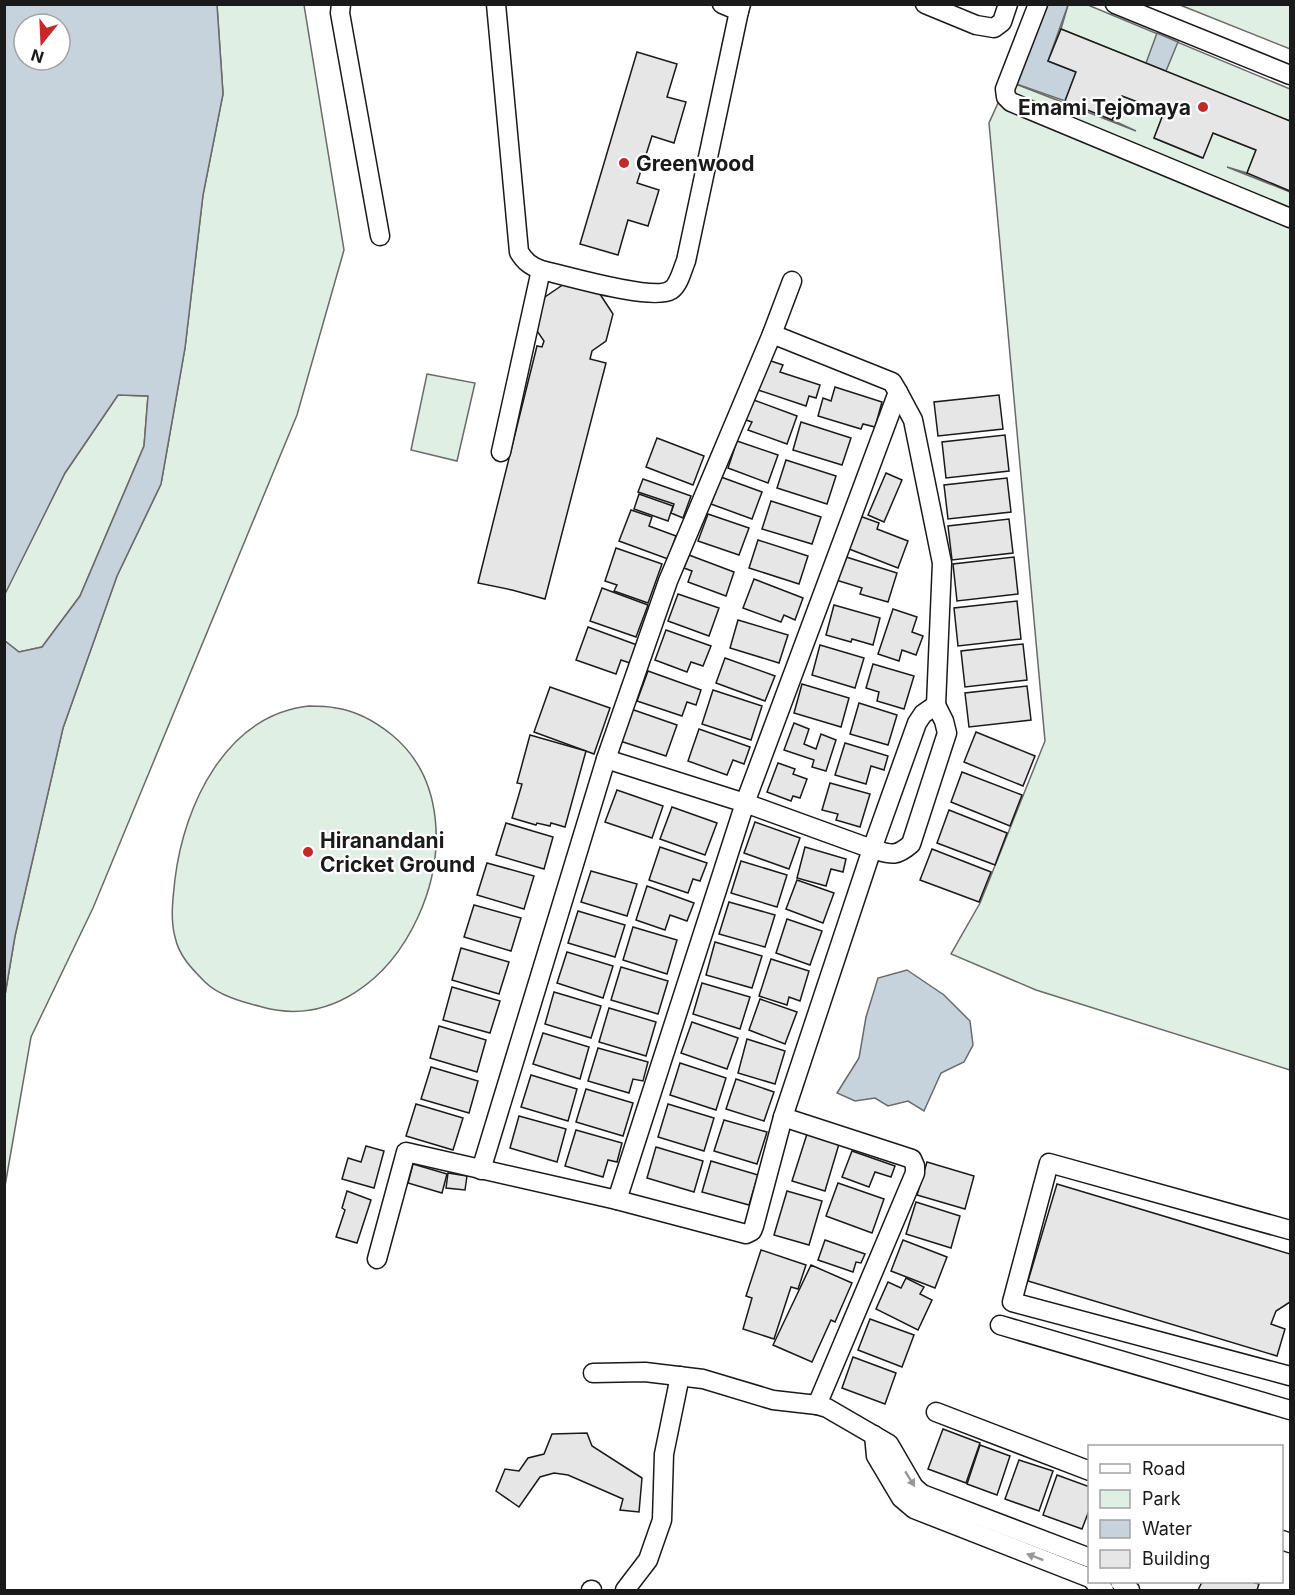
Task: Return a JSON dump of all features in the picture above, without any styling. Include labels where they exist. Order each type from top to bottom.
[{"type":"street","points":[[496,4],[519,252],[524,260],[542,270],[641,293],[671,291],[679,280],[686,261],[734,7]]},
{"type":"street","points":[[926,4],[976,25],[994,28],[1002,22],[1008,4]]},
{"type":"street","points":[[1038,4],[1005,89],[1006,97],[1011,102],[1290,218]]},
{"type":"street","points":[[1115,4],[1290,75]]},
{"type":"street","points":[[335,5],[340,13],[380,236]]},
{"type":"street","points":[[501,452],[542,270]]},
{"type":"street","points":[[481,1170],[606,759],[668,581],[792,281]]},
{"type":"street","points":[[606,759],[745,803],[892,855],[911,844],[946,733],[944,721],[936,705],[942,563],[913,420],[892,382],[772,334]]},
{"type":"street","points":[[617,1200],[745,803],[898,392]]},
{"type":"street","points":[[377,1259],[406,1152],[617,1200],[746,1233],[752,1231],[783,1117],[872,849],[917,723],[923,714],[936,705]]},
{"type":"street","points":[[783,1117],[912,1159],[915,1166],[915,1173],[817,1405]]},
{"type":"street","points":[[1290,1230],[1049,1162],[1012,1302],[1290,1376]]},
{"type":"street","points":[[1000,1324],[1290,1410]]},
{"type":"street","points":[[593,1373],[645,1372],[703,1379],[773,1400],[817,1405],[835,1412],[874,1435],[876,1456],[901,1498],[914,1509],[1085,1566]]},
{"type":"street","points":[[625,1590],[648,1560],[662,1520],[664,1454],[680,1376]]},
{"type":"street","points":[[936,1412],[1088,1472]]},
{"type":"green space","points":[[217,5],[304,5],[344,250],[297,415],[93,908],[31,1037],[5,1186],[5,995],[15,936],[63,728],[117,576],[161,484],[185,348],[203,195],[223,94]]},
{"type":"green space","points":[[1068,5],[1088,5],[1290,89],[1290,121],[1061,29]]},
{"type":"green space","points":[[1180,5],[1290,5],[1290,49]]},
{"type":"green space","points":[[1008,81],[1136,131],[1112,120],[1122,96],[1164,112],[1154,138],[1202,158],[1213,133],[1256,150],[1247,173],[1227,167],[1290,192],[1290,1070],[1036,990],[951,954],[980,903],[1045,741],[989,123]]},
{"type":"green space","points":[[427,374],[475,383],[457,461],[411,450]]},
{"type":"green space","points":[[118,395],[148,396],[144,446],[80,596],[42,647],[19,652],[5,641],[4,594],[65,473]]},
{"type":"green space","name":"Hiranandani Cricket Ground","points":[[309,706],[343,709],[373,722],[392,735],[422,773],[435,819],[433,869],[418,918],[391,960],[355,993],[311,1010],[262,1007],[217,991],[200,977],[183,956],[173,930],[172,908],[175,879],[188,822],[199,794],[214,768],[232,745],[254,726],[280,713]]},
{"type":"water","points":[[5,4],[217,5],[223,94],[203,195],[185,348],[161,484],[117,576],[63,728],[15,936],[5,995],[5,641],[19,652],[42,647],[80,596],[144,446],[148,396],[118,395],[65,473],[5,594]]},
{"type":"water","points":[[1044,5],[1068,5],[1048,61],[1076,72],[1065,101],[1008,81]]},
{"type":"water","points":[[1157,33],[1178,42],[1166,71],[1146,63]]},
{"type":"water","points":[[907,970],[944,995],[970,1021],[973,1045],[964,1062],[941,1073],[924,1111],[908,1101],[888,1106],[875,1098],[855,1101],[837,1093],[859,1058],[866,1017],[878,978]]},
{"type":"building","name":"Emami Tejomaya","points":[[1061,29],[1290,121],[1290,191],[1247,173],[1256,150],[1213,133],[1203,158],[1154,138],[1164,112],[1122,96],[1112,120],[1065,101],[1076,72],[1048,61]]},
{"type":"building","name":"Greenwood","points":[[637,52],[677,64],[667,97],[686,102],[674,143],[652,136],[637,183],[659,190],[648,226],[628,220],[618,255],[580,244]]},
{"type":"building","points":[[567,282],[596,288],[613,314],[606,341],[592,351],[590,359],[606,363],[545,599],[478,583],[537,346],[542,347],[544,341],[533,325],[542,299]]},
{"type":"building","points":[[768,360],[783,365],[780,372],[820,385],[816,398],[809,396],[806,406],[758,390]]},
{"type":"building","points":[[835,387],[882,402],[875,427],[863,424],[861,429],[818,416],[823,398],[831,401]]},
{"type":"building","points":[[999,395],[1003,429],[938,436],[934,402]]},
{"type":"building","points":[[751,399],[797,416],[787,444],[748,430],[752,422],[743,419]]},
{"type":"building","points":[[801,422],[851,438],[842,465],[793,450]]},
{"type":"building","points":[[1005,435],[1009,471],[946,478],[942,442]]},
{"type":"building","points":[[657,438],[704,456],[693,485],[646,467]]},
{"type":"building","points":[[737,441],[778,455],[768,483],[728,468]]},
{"type":"building","points":[[786,460],[836,476],[827,504],[777,488]]},
{"type":"building","points":[[886,473],[902,480],[884,522],[868,515]]},
{"type":"building","points":[[721,477],[762,492],[752,519],[711,504]]},
{"type":"building","points":[[1007,478],[1011,512],[948,519],[944,485]]},
{"type":"building","points":[[643,479],[691,496],[683,518],[671,513],[674,504],[638,492]]},
{"type":"building","points":[[639,494],[673,506],[668,521],[634,509]]},
{"type":"building","points":[[771,501],[821,517],[812,544],[762,529]]},
{"type":"building","points":[[631,510],[652,517],[649,526],[676,536],[668,559],[619,541]]},
{"type":"building","points":[[708,514],[749,528],[739,555],[698,541]]},
{"type":"building","points":[[857,515],[879,523],[877,529],[908,541],[898,568],[844,547]]},
{"type":"building","points":[[1009,519],[1013,553],[952,560],[948,526]]},
{"type":"building","points":[[758,540],[808,556],[799,584],[749,568]]},
{"type":"building","points":[[616,548],[662,564],[648,603],[614,591],[617,585],[605,581]]},
{"type":"building","points":[[689,555],[734,572],[726,596],[688,582],[692,571],[684,568]]},
{"type":"building","points":[[843,556],[897,573],[888,602],[860,594],[862,588],[836,580]]},
{"type":"building","points":[[1014,557],[1018,594],[957,601],[953,564]]},
{"type":"building","points":[[754,579],[803,598],[795,620],[784,615],[781,622],[743,608]]},
{"type":"building","points":[[602,588],[648,605],[636,637],[590,621]]},
{"type":"building","points":[[678,594],[719,608],[709,636],[668,621]]},
{"type":"building","points":[[1017,601],[1021,639],[958,646],[954,608]]},
{"type":"building","points":[[834,605],[880,618],[873,645],[826,635]]},
{"type":"building","points":[[893,609],[917,617],[912,632],[923,636],[916,655],[902,650],[899,661],[878,654]]},
{"type":"building","points":[[738,620],[788,635],[779,663],[730,648]]},
{"type":"building","points":[[588,627],[637,645],[630,663],[621,660],[616,674],[576,660]]},
{"type":"building","points":[[666,630],[711,646],[703,666],[691,662],[687,672],[655,660]]},
{"type":"building","points":[[1023,644],[1027,680],[965,687],[961,651]]},
{"type":"building","points":[[820,645],[864,658],[855,688],[812,675]]},
{"type":"building","points":[[725,658],[775,676],[765,701],[716,683]]},
{"type":"building","points":[[873,664],[914,676],[904,709],[877,701],[879,692],[866,688]]},
{"type":"building","points":[[648,671],[701,690],[696,705],[687,702],[682,716],[637,701]]},
{"type":"building","points":[[802,684],[849,698],[841,727],[794,713]]},
{"type":"building","points":[[1027,686],[1031,720],[969,727],[965,693]]},
{"type":"building","points":[[550,687],[610,708],[594,754],[534,732]]},
{"type":"building","points":[[713,690],[762,706],[751,740],[702,724]]},
{"type":"building","points":[[859,703],[897,715],[888,745],[850,734]]},
{"type":"building","points":[[631,709],[677,725],[666,756],[620,741]]},
{"type":"building","points":[[794,723],[809,729],[804,744],[816,749],[821,734],[836,740],[826,771],[812,767],[814,760],[784,750]]},
{"type":"building","points":[[699,729],[750,747],[744,764],[733,760],[727,775],[688,761]]},
{"type":"building","points":[[976,732],[1035,756],[1023,786],[964,762]]},
{"type":"building","points":[[530,735],[586,751],[565,827],[551,823],[550,826],[537,823],[536,825],[512,818],[522,784],[517,783]]},
{"type":"building","points":[[845,743],[888,756],[884,770],[871,766],[866,784],[835,775]]},
{"type":"building","points":[[778,763],[795,769],[793,774],[807,779],[800,798],[793,796],[791,801],[767,792]]},
{"type":"building","points":[[962,772],[1022,795],[1010,826],[951,802]]},
{"type":"building","points":[[830,783],[870,794],[860,827],[836,820],[838,814],[822,810]]},
{"type":"building","points":[[617,790],[663,806],[652,838],[605,822]]},
{"type":"building","points":[[672,807],[717,823],[705,855],[660,839]]},
{"type":"building","points":[[949,810],[1007,833],[995,865],[937,843]]},
{"type":"building","points":[[755,822],[800,838],[789,869],[744,853]]},
{"type":"building","points":[[506,823],[553,837],[544,869],[496,855]]},
{"type":"building","points":[[660,847],[707,863],[700,881],[693,879],[688,893],[649,880]]},
{"type":"building","points":[[805,847],[846,859],[843,872],[831,869],[826,886],[797,878]]},
{"type":"building","points":[[932,849],[991,872],[979,902],[920,880]]},
{"type":"building","points":[[741,861],[787,875],[777,907],[731,893]]},
{"type":"building","points":[[487,863],[534,876],[524,909],[477,895]]},
{"type":"building","points":[[591,871],[637,884],[627,916],[581,902]]},
{"type":"building","points":[[797,880],[834,893],[823,923],[786,909]]},
{"type":"building","points":[[647,886],[694,903],[687,921],[670,915],[665,930],[636,920]]},
{"type":"building","points":[[729,902],[775,915],[765,947],[719,934]]},
{"type":"building","points":[[474,905],[521,918],[511,951],[464,937]]},
{"type":"building","points":[[578,911],[625,925],[615,957],[568,943]]},
{"type":"building","points":[[787,919],[822,931],[810,965],[776,953]]},
{"type":"building","points":[[633,927],[677,940],[667,974],[623,960]]},
{"type":"building","points":[[715,942],[762,956],[752,988],[706,975]]},
{"type":"building","points":[[461,948],[509,962],[499,994],[452,980]]},
{"type":"building","points":[[567,952],[613,966],[603,998],[557,983]]},
{"type":"building","points":[[771,959],[809,971],[800,1001],[789,997],[787,1005],[759,996]]},
{"type":"building","points":[[621,967],[668,981],[658,1014],[611,1000]]},
{"type":"building","points":[[702,983],[750,997],[740,1029],[693,1014]]},
{"type":"building","points":[[452,987],[500,1001],[490,1033],[443,1020]]},
{"type":"building","points":[[554,992],[601,1006],[591,1038],[545,1024]]},
{"type":"building","points":[[760,999],[797,1012],[785,1044],[749,1030]]},
{"type":"building","points":[[609,1008],[656,1022],[646,1056],[599,1042]]},
{"type":"building","points":[[692,1022],[738,1038],[727,1069],[681,1053]]},
{"type":"building","points":[[439,1026],[486,1040],[477,1072],[430,1058]]},
{"type":"building","points":[[543,1033],[589,1047],[580,1079],[533,1064]]},
{"type":"building","points":[[747,1039],[785,1051],[775,1084],[738,1073]]},
{"type":"building","points":[[598,1048],[648,1062],[643,1081],[633,1079],[629,1093],[588,1081]]},
{"type":"building","points":[[680,1063],[726,1078],[716,1110],[670,1095]]},
{"type":"building","points":[[431,1067],[478,1081],[469,1113],[421,1099]]},
{"type":"building","points":[[531,1075],[577,1089],[568,1121],[521,1107]]},
{"type":"building","points":[[736,1079],[774,1092],[764,1121],[726,1109]]},
{"type":"building","points":[[586,1089],[633,1103],[623,1136],[576,1122]]},
{"type":"building","points":[[416,1104],[463,1118],[453,1150],[406,1136]]},
{"type":"building","points":[[668,1104],[714,1118],[704,1151],[658,1137]]},
{"type":"building","points":[[519,1116],[566,1129],[557,1162],[510,1148]]},
{"type":"building","points":[[724,1120],[767,1132],[757,1164],[714,1151]]},
{"type":"building","points":[[576,1130],[622,1143],[617,1162],[608,1160],[603,1177],[565,1166]]},
{"type":"building","points":[[807,1134],[839,1144],[825,1191],[792,1181]]},
{"type":"building","points":[[366,1146],[384,1151],[374,1188],[342,1179],[348,1158],[361,1162]]},
{"type":"building","points":[[656,1147],[703,1161],[694,1192],[647,1178]]},
{"type":"building","points":[[852,1151],[895,1166],[891,1177],[875,1172],[869,1187],[842,1177]]},
{"type":"building","points":[[711,1161],[758,1175],[749,1205],[702,1192]]},
{"type":"building","points":[[927,1162],[974,1176],[965,1209],[917,1195]]},
{"type":"building","points":[[413,1164],[447,1174],[442,1193],[408,1183]]},
{"type":"building","points":[[448,1173],[467,1176],[465,1190],[446,1188]]},
{"type":"building","points":[[838,1183],[884,1199],[872,1233],[826,1216]]},
{"type":"building","points":[[1057,1184],[1290,1254],[1290,1302],[1276,1311],[1271,1324],[1285,1329],[1277,1356],[1028,1281]]},
{"type":"building","points":[[347,1191],[371,1200],[357,1243],[336,1237],[345,1210],[342,1208]]},
{"type":"building","points":[[787,1191],[822,1201],[809,1245],[774,1235]]},
{"type":"building","points":[[916,1202],[960,1216],[951,1248],[906,1234]]},
{"type":"building","points":[[825,1240],[865,1254],[861,1263],[856,1262],[853,1272],[818,1260]]},
{"type":"building","points":[[903,1240],[947,1257],[935,1288],[891,1271]]},
{"type":"building","points":[[761,1250],[806,1265],[798,1289],[791,1287],[774,1339],[743,1329],[752,1298],[746,1296]]},
{"type":"building","points":[[811,1265],[852,1283],[835,1322],[831,1320],[812,1362],[773,1345]]},
{"type":"building","points":[[906,1278],[924,1287],[920,1294],[932,1300],[918,1330],[876,1309],[888,1282],[901,1288]]},
{"type":"building","points":[[870,1319],[914,1335],[902,1367],[858,1350]]},
{"type":"building","points":[[853,1357],[896,1373],[885,1404],[842,1388]]},
{"type":"building","points":[[943,1429],[980,1443],[966,1483],[928,1469]]},
{"type":"building","points":[[587,1433],[592,1446],[642,1478],[639,1512],[620,1510],[623,1499],[568,1475],[554,1473],[540,1477],[519,1507],[496,1491],[505,1469],[519,1471],[528,1458],[544,1454],[552,1434]]},
{"type":"building","points":[[980,1445],[1010,1456],[997,1495],[967,1484]]},
{"type":"building","points":[[1019,1460],[1053,1471],[1039,1511],[1005,1499]]},
{"type":"building","points":[[1057,1475],[1088,1486],[1088,1513],[1082,1529],[1043,1515]]},
{"type":"building","points":[[1202,1583],[1259,1584],[1257,1590],[1198,1590]]},
{"type":"place","name":"Emami Tejomaya","points":[[1203,107]]},
{"type":"place","name":"Greenwood","points":[[624,163]]},
{"type":"place","name":"Hiranandani Cricket Ground","points":[[308,852]]}]
